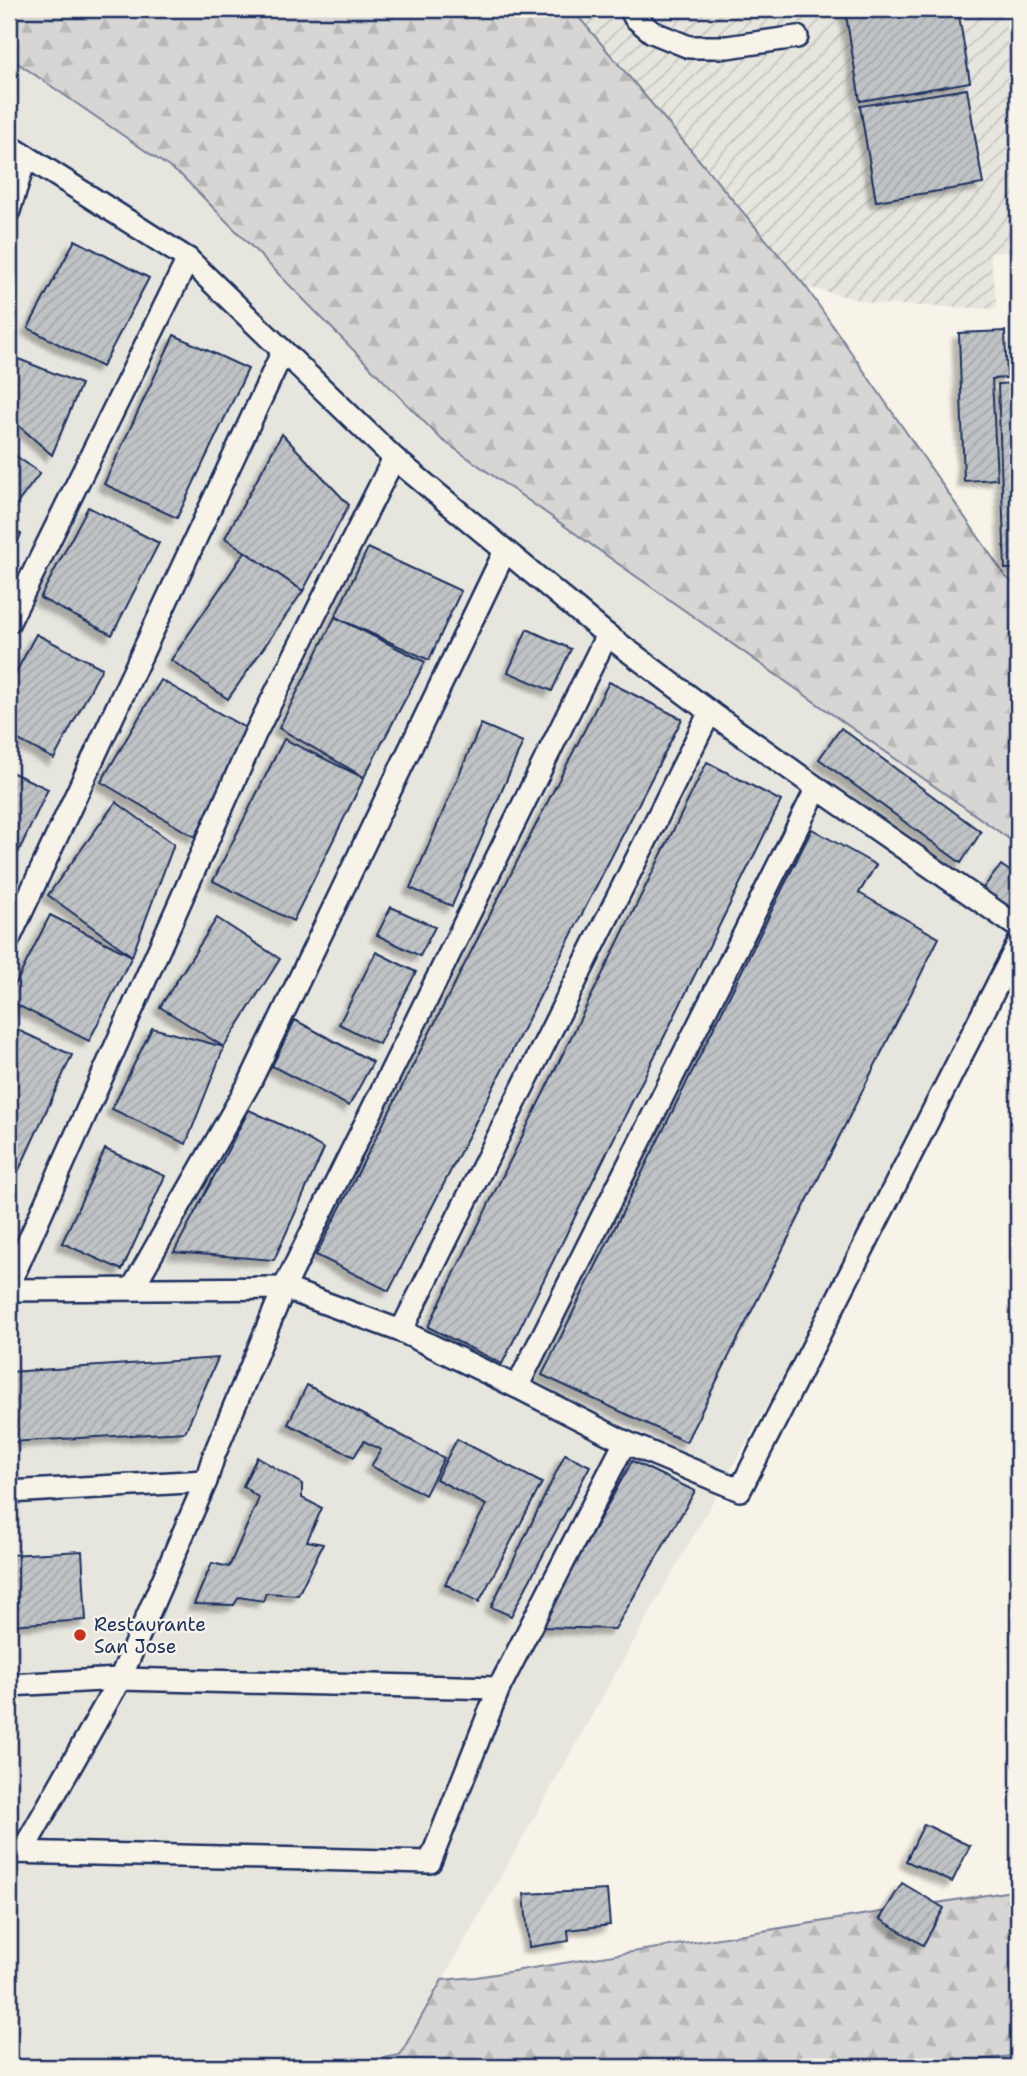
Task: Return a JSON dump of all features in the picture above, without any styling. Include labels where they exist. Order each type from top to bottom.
[{"type":"lane","points":[[630,9],[635,18],[652,32],[689,47],[727,47],[797,37]]},
{"type":"lane","points":[[9,211],[18,151],[188,258],[394,458],[607,635],[710,712],[1018,927]]},
{"type":"lane","points":[[9,622],[188,258]]},
{"type":"lane","points":[[9,939],[283,351]]},
{"type":"lane","points":[[394,458],[255,734],[9,1287],[284,1288],[401,1331],[625,1442],[740,1490],[1018,944]]},
{"type":"lane","points":[[132,1289],[250,1082],[505,551]]},
{"type":"lane","points":[[607,635],[284,1288],[214,1455],[206,1481],[120,1679],[15,1852],[430,1862],[499,1688],[625,1442]]},
{"type":"lane","points":[[401,1331],[710,712]]},
{"type":"lane","points":[[517,1387],[817,788]]},
{"type":"lane","points":[[9,1492],[206,1481]]},
{"type":"lane","points":[[9,1685],[120,1679],[499,1688]]},
{"type":"shaded area","points":[[572,9],[1018,9],[1018,251],[990,253],[997,309],[876,304],[806,287]]},
{"type":"shaded area","points":[[9,57],[182,176],[441,439],[1018,845],[1018,961],[400,2055],[330,2067],[9,2067]]},
{"type":"green space","points":[[9,9],[572,9],[806,287],[1006,577],[1018,586],[1018,845],[441,439],[182,176],[9,57]]},
{"type":"green space","points":[[1018,1890],[1018,2055],[927,2067],[330,2067],[400,2055],[442,1980],[476,1977]]},
{"type":"building","points":[[845,9],[958,9],[970,82],[860,101]]},
{"type":"building","points":[[967,89],[983,184],[876,201],[860,106]]},
{"type":"building","points":[[75,240],[149,278],[102,367],[28,328]]},
{"type":"building","points":[[1005,331],[1007,378],[992,379],[997,479],[964,481],[959,333]]},
{"type":"building","points":[[174,335],[248,369],[177,518],[104,484]]},
{"type":"building","points":[[16,358],[81,384],[52,455],[9,417],[9,378]]},
{"type":"building","points":[[1018,383],[1018,569],[1005,569],[998,384]]},
{"type":"building","points":[[282,434],[349,505],[303,591],[225,538]]},
{"type":"building","points":[[9,451],[40,473],[10,513],[9,512]]},
{"type":"building","points":[[88,507],[159,543],[112,635],[40,598]]},
{"type":"building","points":[[9,529],[21,534],[9,564]]},
{"type":"building","points":[[368,548],[461,591],[429,660],[335,617]]},
{"type":"building","points":[[245,552],[303,591],[228,699],[171,660]]},
{"type":"building","points":[[335,617],[425,662],[364,777],[279,728]]},
{"type":"building","points":[[527,629],[571,649],[552,691],[508,672]]},
{"type":"building","points":[[36,634],[102,668],[54,759],[9,735],[9,686]]},
{"type":"building","points":[[161,680],[247,729],[195,837],[101,782]]},
{"type":"building","points":[[609,682],[682,719],[389,1291],[316,1255]]},
{"type":"building","points":[[481,724],[523,742],[452,906],[410,888]]},
{"type":"building","points":[[841,728],[981,832],[961,863],[819,759]]},
{"type":"building","points":[[284,739],[364,778],[293,921],[213,881]]},
{"type":"building","points":[[707,762],[781,801],[502,1364],[428,1327]]},
{"type":"building","points":[[9,771],[48,789],[9,872]]},
{"type":"building","points":[[116,802],[174,844],[132,956],[48,895]]},
{"type":"building","points":[[812,829],[876,865],[859,893],[939,938],[686,1442],[542,1375]]},
{"type":"building","points":[[1001,865],[1018,877],[1018,916],[980,892]]},
{"type":"building","points":[[391,907],[435,927],[420,956],[377,935]]},
{"type":"building","points":[[50,915],[132,956],[89,1041],[9,1001]]},
{"type":"building","points":[[217,918],[280,959],[224,1047],[160,1007]]},
{"type":"building","points":[[376,952],[416,972],[379,1044],[339,1024]]},
{"type":"building","points":[[295,1020],[373,1062],[349,1106],[272,1066]]},
{"type":"building","points":[[9,1026],[72,1055],[13,1183],[9,1182]]},
{"type":"building","points":[[152,1028],[224,1047],[186,1144],[112,1109]]},
{"type":"building","points":[[249,1110],[324,1149],[274,1260],[174,1252]]},
{"type":"building","points":[[105,1149],[165,1176],[122,1270],[62,1243]]},
{"type":"building","points":[[218,1358],[185,1432],[9,1442],[9,1372]]},
{"type":"building","points":[[307,1385],[444,1458],[425,1495],[371,1466],[381,1450],[364,1441],[354,1457],[288,1424]]},
{"type":"building","points":[[457,1439],[542,1483],[479,1602],[445,1584],[486,1505],[436,1479]]},
{"type":"building","points":[[565,1454],[590,1466],[511,1616],[491,1607]]},
{"type":"building","points":[[257,1457],[302,1484],[302,1498],[322,1508],[307,1541],[323,1544],[298,1595],[266,1593],[263,1601],[239,1597],[234,1605],[194,1604],[212,1563],[229,1567],[259,1498],[243,1486]]},
{"type":"building","points":[[632,1461],[695,1491],[615,1629],[540,1627]]},
{"type":"building","points":[[82,1551],[86,1620],[9,1625],[9,1555]]},
{"type":"building","points":[[924,1824],[970,1846],[952,1882],[906,1861]]},
{"type":"building","points":[[902,1883],[944,1908],[923,1945],[880,1919]]},
{"type":"building","points":[[607,1890],[610,1925],[568,1930],[569,1941],[529,1947],[524,1894]]},
{"type":"place","name":"Restaurante San Jose","points":[[80,1635]]}]
